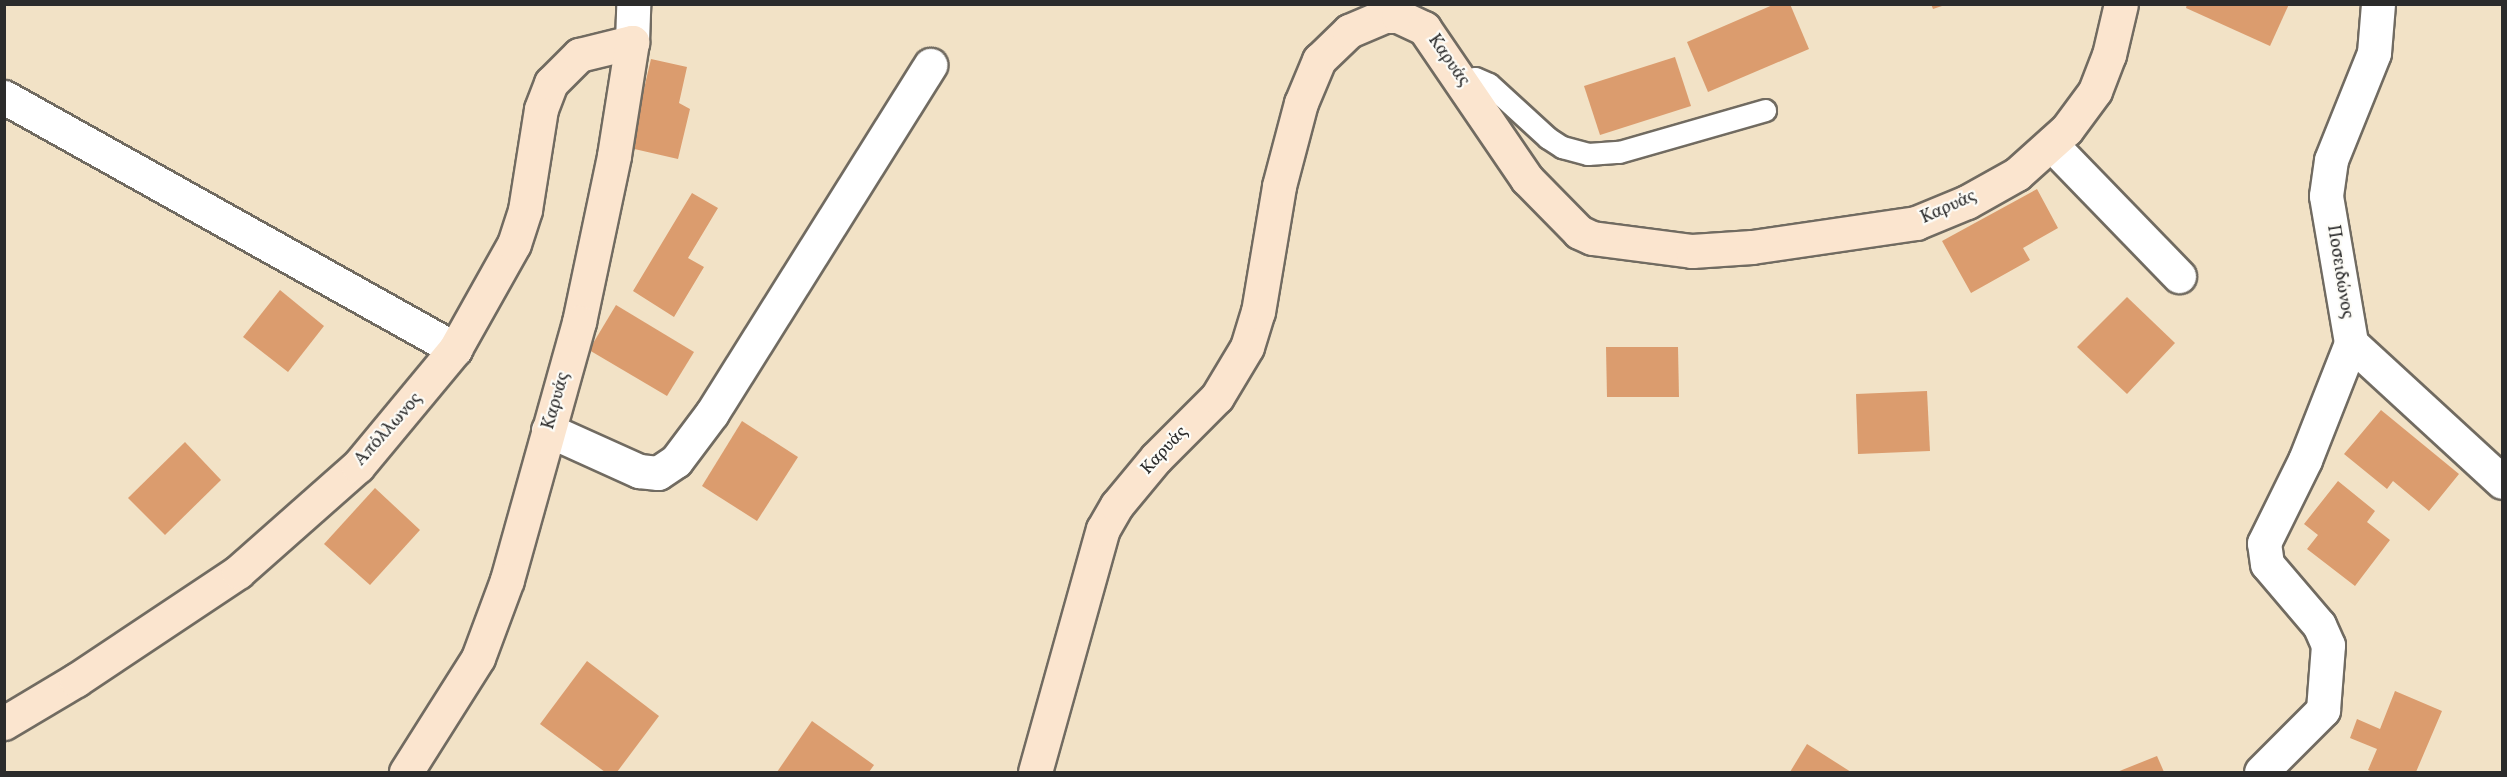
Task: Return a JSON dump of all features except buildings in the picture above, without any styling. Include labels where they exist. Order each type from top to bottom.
[{"type":"main road","name":"Καρυάς","points":[[1035,772],[1103,529],[1117,505],[1156,458],[1217,397],[1247,347],[1257,312],[1279,186],[1301,103],[1319,60],[1337,40],[1362,23],[1398,16],[1424,28],[1463,81],[1527,179],[1579,232],[1592,238],[1692,251],[1752,247],[1916,224],[1967,202],[2017,174],[2051,144],[2094,91],[2109,56],[2121,4]]},
{"type":"main road","name":"Απόλλωνος","points":[[4,723],[76,680],[266,549],[358,466],[455,349],[514,244],[525,210],[542,109],[551,83],[579,55],[632,42]]},
{"type":"main road","name":"Καρυάς","points":[[406,772],[478,658],[507,580],[579,322],[614,156],[632,42]]},
{"type":"street","name":"Καρυάς","points":[[632,42],[633,4]]},
{"type":"street","name":"Ποσειδώνος","points":[[2378,4],[2374,53],[2331,160],[2326,196],[2351,342],[2502,482]]},
{"type":"street","points":[[548,430],[639,471],[658,473],[676,462],[712,413],[930,65]]},
{"type":"street","points":[[4,97],[455,349]]},
{"type":"street","points":[[2051,144],[2180,276]]},
{"type":"street","points":[[2261,772],[2323,710],[2328,645],[2319,626],[2267,564],[2264,543],[2305,460],[2351,342]]},
{"type":"lane","points":[[1463,81],[1474,78],[1490,84],[1548,138],[1562,147],[1588,154],[1619,152],[1765,111]]}]
